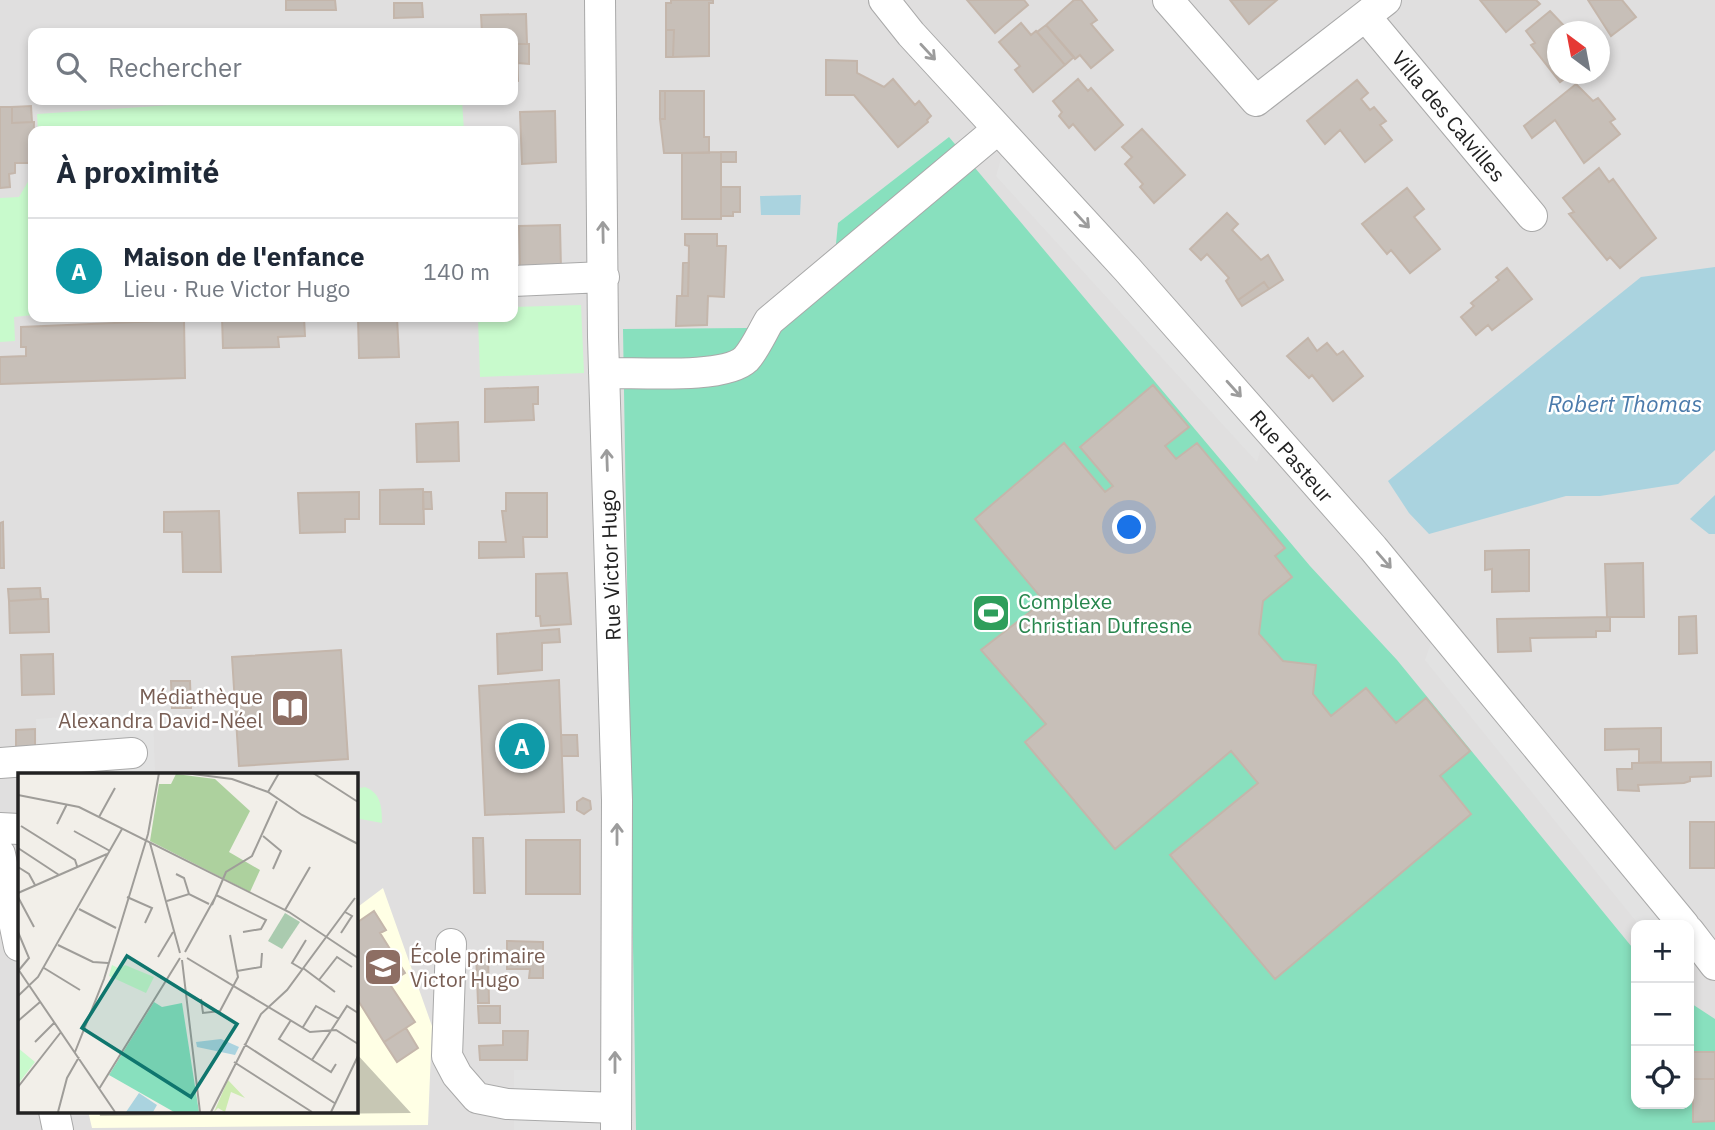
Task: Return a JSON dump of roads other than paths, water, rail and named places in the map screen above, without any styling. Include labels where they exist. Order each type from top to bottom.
[{"type":"street","name":"Rue Victor Hugo","points":[[600,0],[604,373],[617,800],[616,1119]]},
{"type":"street","name":"Rue Pasteur","points":[[884,0],[911,34],[1136,279],[1389,566],[1680,920]]},
{"type":"street","points":[[1168,0],[1256,101],[1376,8]]},
{"type":"street","name":"Villa des Calvilles","points":[[1376,8],[1532,216]]},
{"type":"street","points":[[604,373],[711,371],[731,368],[745,359],[769,321],[998,129]]},
{"type":"street","points":[[518,281],[604,277]]},
{"type":"street","points":[[0,762],[132,753]]},
{"type":"street","points":[[0,828],[18,829]]},
{"type":"street","points":[[0,854],[18,941]]},
{"type":"street","points":[[1694,937],[1715,965]]},
{"type":"street","points":[[451,944],[447,1056],[457,1075],[477,1098],[616,1119]]},
{"type":"street","points":[[54,1112],[58,1130]]},
{"type":"water","points":[[801,195],[800,215],[761,215],[760,196]]},
{"type":"water","name":"Robert Thomas","points":[[1715,267],[1715,450],[1678,484],[1600,496],[1566,496],[1429,534],[1409,513],[1388,481],[1641,277]]},
{"type":"water","points":[[1715,495],[1715,534],[1709,534],[1690,519]]},
{"type":"place","name":"Complexe Christian Dufresne","points":[[991,613]]},
{"type":"place","name":"Médiathèque Alexandra David-Néel","points":[[290,708]]},
{"type":"place","name":"Maison de l'enfance","points":[[522,746]]},
{"type":"place","name":"École primaire Victor Hugo","points":[[383,967]]}]
